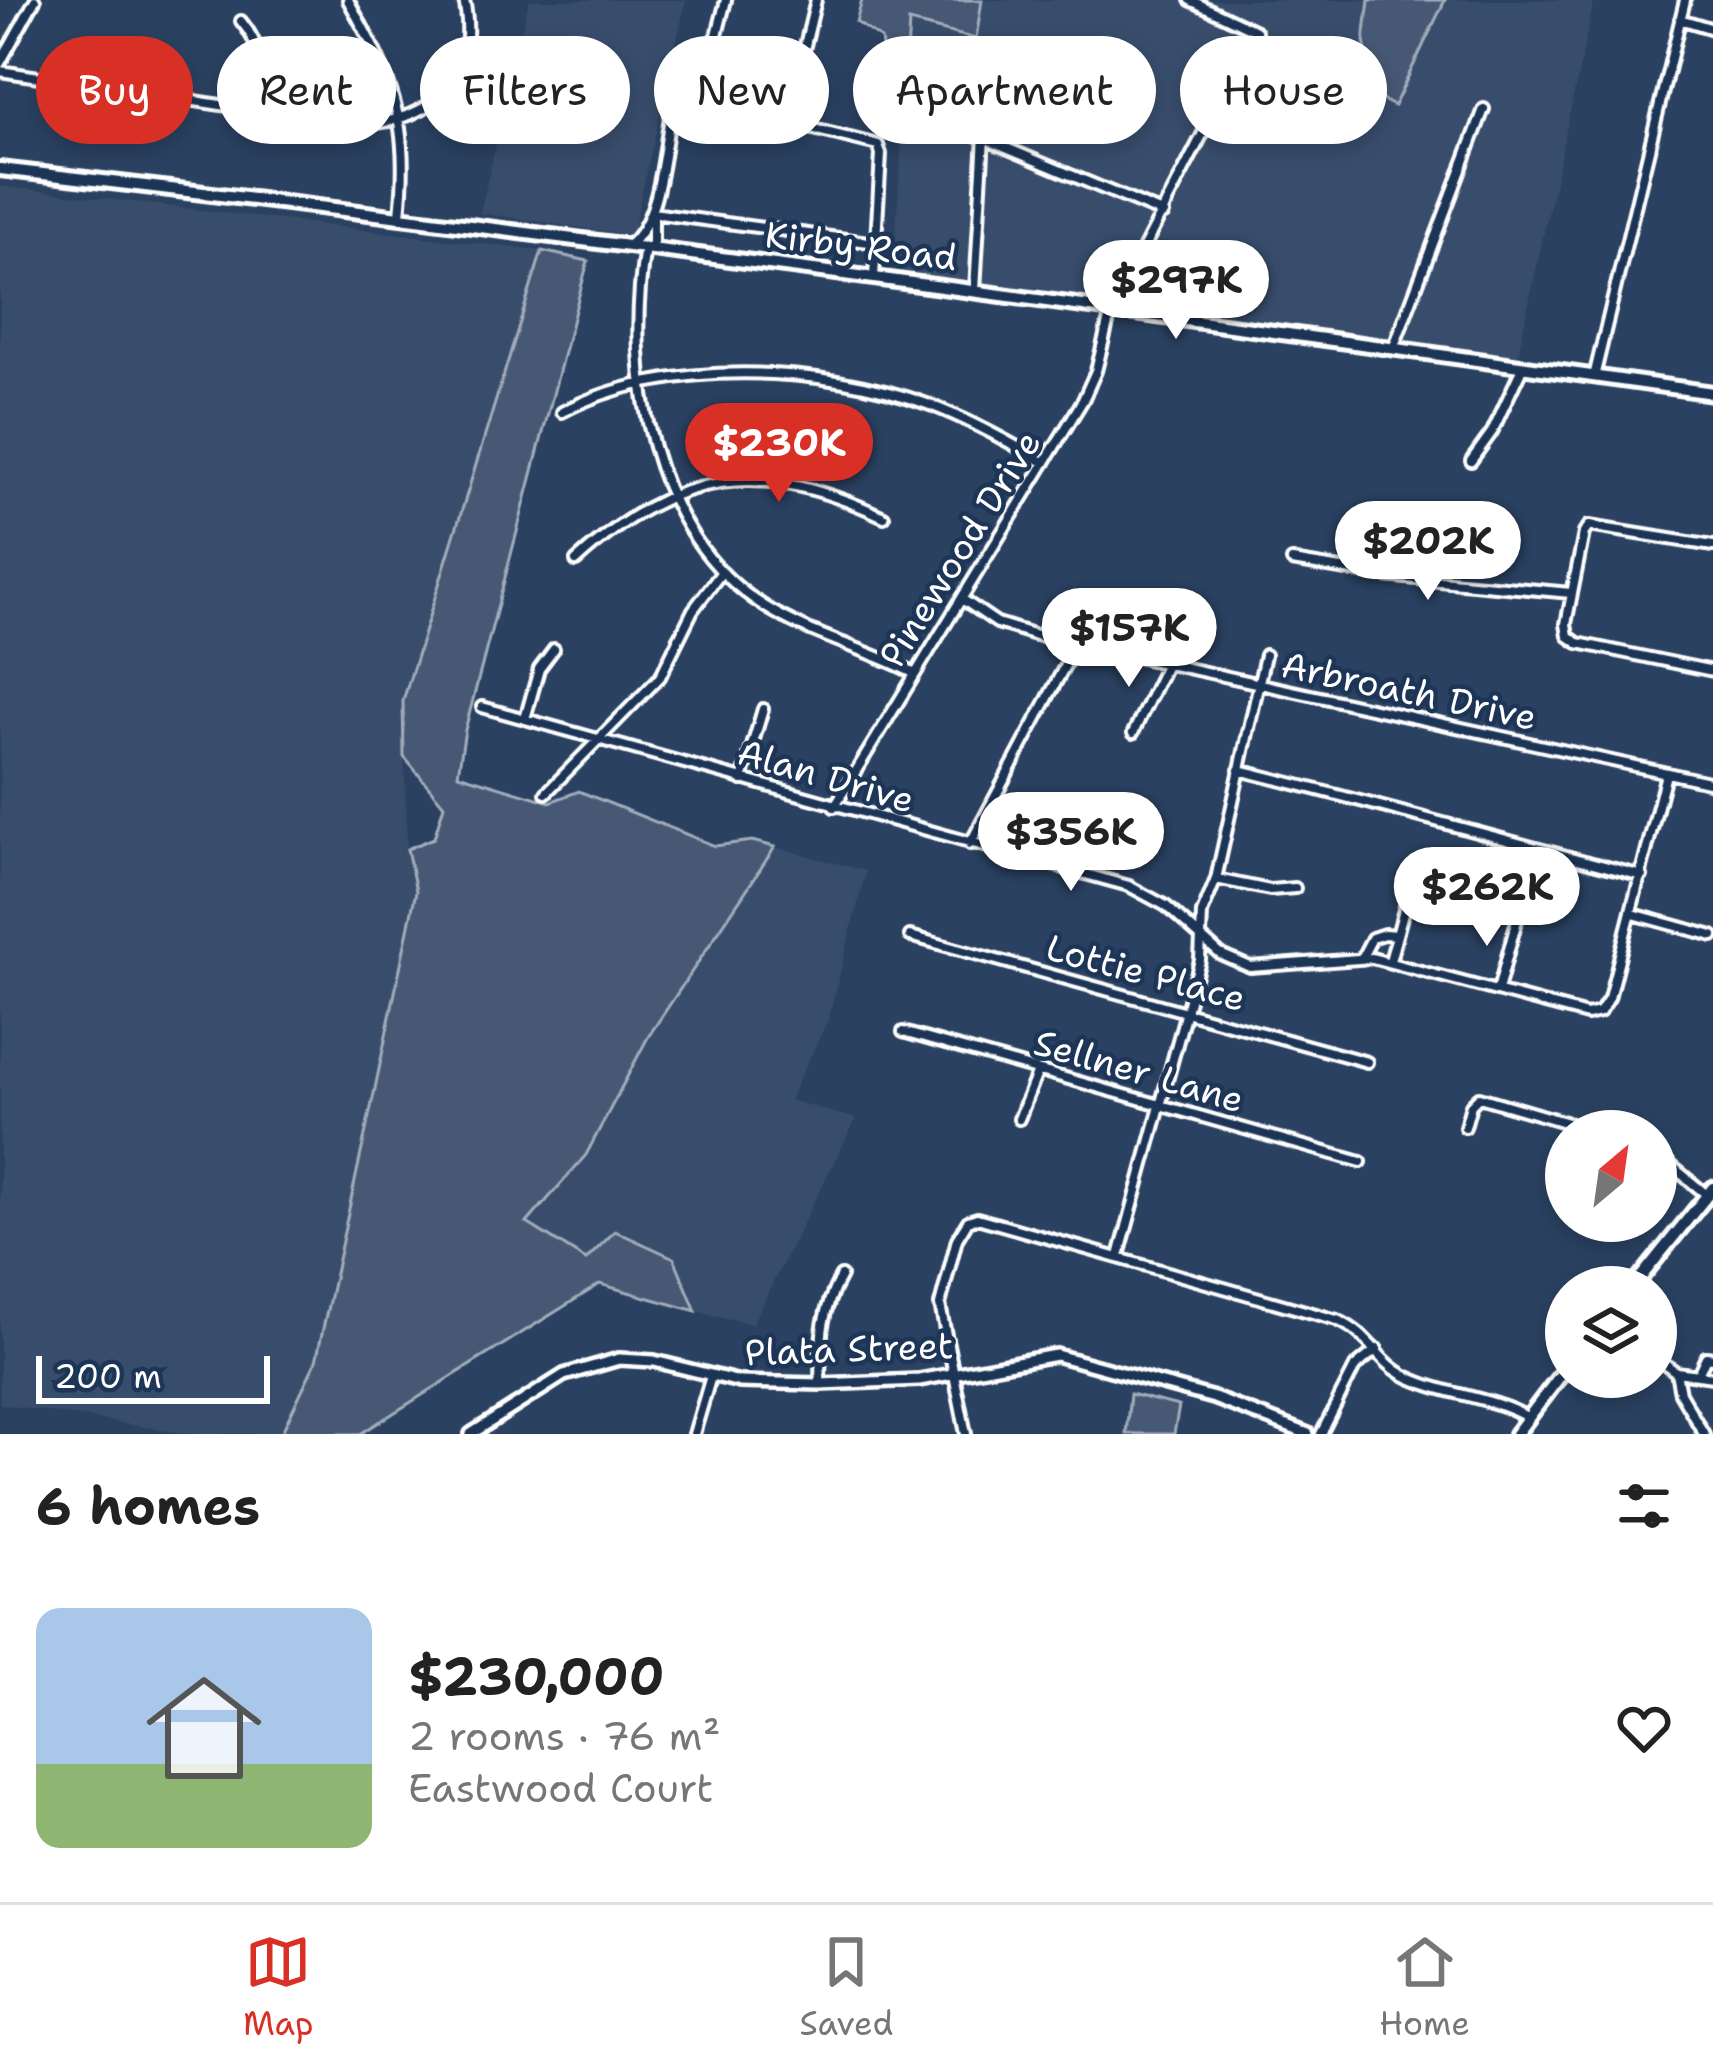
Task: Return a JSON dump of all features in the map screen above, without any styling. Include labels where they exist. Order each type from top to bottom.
[{"type":"main road","name":"Kirby Road","points":[[0,169],[400,215],[975,290],[1713,393]]},
{"type":"main road","points":[[1650,1266],[1710,1192]]},
{"type":"main road","points":[[1516,1434],[1545,1395]]},
{"type":"street","points":[[35,0],[0,67],[217,104]]},
{"type":"street","points":[[348,0],[386,70],[401,118],[405,162],[400,215]]},
{"type":"street","points":[[396,120],[430,106],[454,78],[468,38],[464,0]]},
{"type":"street","points":[[717,36],[726,0]]},
{"type":"street","points":[[807,36],[816,0]]},
{"type":"street","name":"Pinewood Drive","points":[[834,807],[1089,388],[1111,311],[1256,31],[1190,0]]},
{"type":"street","points":[[1594,376],[1684,0]]},
{"type":"street","points":[[1681,20],[1713,29]]},
{"type":"street","points":[[241,21],[253,36]]},
{"type":"street","points":[[1393,350],[1484,109]]},
{"type":"street","points":[[829,132],[878,145],[881,154],[874,278]]},
{"type":"street","points":[[665,144],[637,318],[657,453],[671,497],[721,573],[791,622],[915,674]]},
{"type":"street","points":[[975,290],[981,144]]},
{"type":"street","points":[[1002,144],[1164,214]]},
{"type":"street","points":[[652,213],[876,243]]},
{"type":"street","points":[[628,246],[639,238],[652,213]]},
{"type":"street","points":[[1471,461],[1492,432],[1522,368]]},
{"type":"street","points":[[562,412],[606,391],[644,382],[738,373],[874,389],[950,412],[1045,463]]},
{"type":"street","points":[[575,561],[619,525],[671,497],[716,482],[758,480],[811,490],[884,517]]},
{"type":"street","points":[[1713,547],[1589,526],[1566,630],[1578,644],[1713,671]]},
{"type":"street","points":[[1292,561],[1384,576],[1571,593]]},
{"type":"street","points":[[546,793],[660,677],[693,610],[721,573]]},
{"type":"street","name":"Arbroath Drive","points":[[962,599],[1006,627],[1076,645],[1713,783]]},
{"type":"street","points":[[970,844],[1076,645]]},
{"type":"street","points":[[524,719],[539,669],[554,649]]},
{"type":"street","points":[[1119,1256],[1185,1012],[1202,937],[1202,913],[1216,879],[1265,655]]},
{"type":"street","points":[[1132,733],[1166,665]]},
{"type":"street","name":"Alan Drive","points":[[482,707],[1146,893],[1220,954],[1250,968],[1362,957],[1592,1015],[1603,1010],[1612,990],[1633,914]]},
{"type":"street","points":[[742,780],[763,709]]},
{"type":"street","points":[[1239,770],[1397,808],[1439,824],[1642,877]]},
{"type":"street","points":[[1666,774],[1633,914],[1713,935]]},
{"type":"street","points":[[1077,873],[1108,806]]},
{"type":"street","points":[[1216,879],[1270,890],[1294,888]]},
{"type":"street","points":[[1390,961],[1409,891]]},
{"type":"street","points":[[1498,990],[1517,920]]},
{"type":"street","points":[[1362,957],[1372,938],[1397,935]]},
{"type":"street","name":"Lottie Place","points":[[910,936],[1367,1062]]},
{"type":"street","name":"Sellner Lane","points":[[903,1032],[1360,1162]]},
{"type":"street","points":[[1019,1119],[1038,1071]]},
{"type":"street","points":[[1465,1127],[1471,1105],[1479,1097],[1545,1116]]},
{"type":"street","points":[[1677,1168],[1710,1192]]},
{"type":"street","points":[[966,1434],[940,1316],[950,1261],[968,1221],[977,1217],[1337,1320],[1365,1335],[1391,1366],[1407,1376],[1502,1405],[1527,1418]]},
{"type":"street","points":[[820,1384],[821,1323],[841,1276]]},
{"type":"street","points":[[1321,1434],[1354,1367],[1377,1349]]},
{"type":"street","name":"Plata Street","points":[[471,1434],[564,1375],[596,1363],[654,1361],[758,1384],[820,1384],[954,1376],[1056,1355],[1214,1397],[1308,1434]]},
{"type":"street","points":[[1698,1374],[1706,1357],[1713,1358]]},
{"type":"street","points":[[1677,1372],[1713,1377]]},
{"type":"street","points":[[694,1434],[711,1376]]},
{"type":"street","points":[[1677,1378],[1680,1394],[1704,1434]]},
{"type":"shaded area","points":[[529,0],[686,0],[678,36],[654,36],[654,139],[632,235],[480,213],[496,144],[630,144],[630,36],[521,36]]},
{"type":"shaded area","points":[[862,0],[982,0],[976,36],[909,22],[908,36],[877,36],[856,22]]},
{"type":"shaded area","points":[[982,0],[1369,0],[1365,36],[1180,36],[1180,144],[1387,144],[1387,46],[1420,54],[1445,0],[1594,0],[1517,358],[898,270],[894,266],[902,144],[1156,144],[1156,36],[976,36]]},
{"type":"shaded area","points":[[1369,0],[1445,0],[1394,106],[1387,102],[1387,36],[1365,36]]},
{"type":"shaded area","points":[[909,22],[963,36],[908,36]]},
{"type":"shaded area","points":[[0,186],[542,251],[468,503],[403,701],[407,849],[416,891],[316,1361],[281,1434],[189,1434],[0,1404]]},
{"type":"shaded area","points":[[542,251],[588,261],[465,730],[458,774],[550,802],[579,791],[715,846],[752,841],[775,847],[648,1037],[586,1155],[527,1223],[586,1260],[615,1231],[674,1258],[696,1311],[600,1284],[360,1434],[281,1434],[316,1361],[372,1103],[416,891],[407,849],[434,838],[444,805],[404,757],[403,701]]},
{"type":"shaded area","points":[[775,847],[866,871],[828,1020],[789,1100],[856,1119],[752,1324],[696,1311],[674,1258],[615,1231],[586,1261],[527,1223],[586,1155],[648,1037]]},
{"type":"shaded area","points":[[1130,1394],[1179,1406],[1174,1434],[1126,1434]]}]
